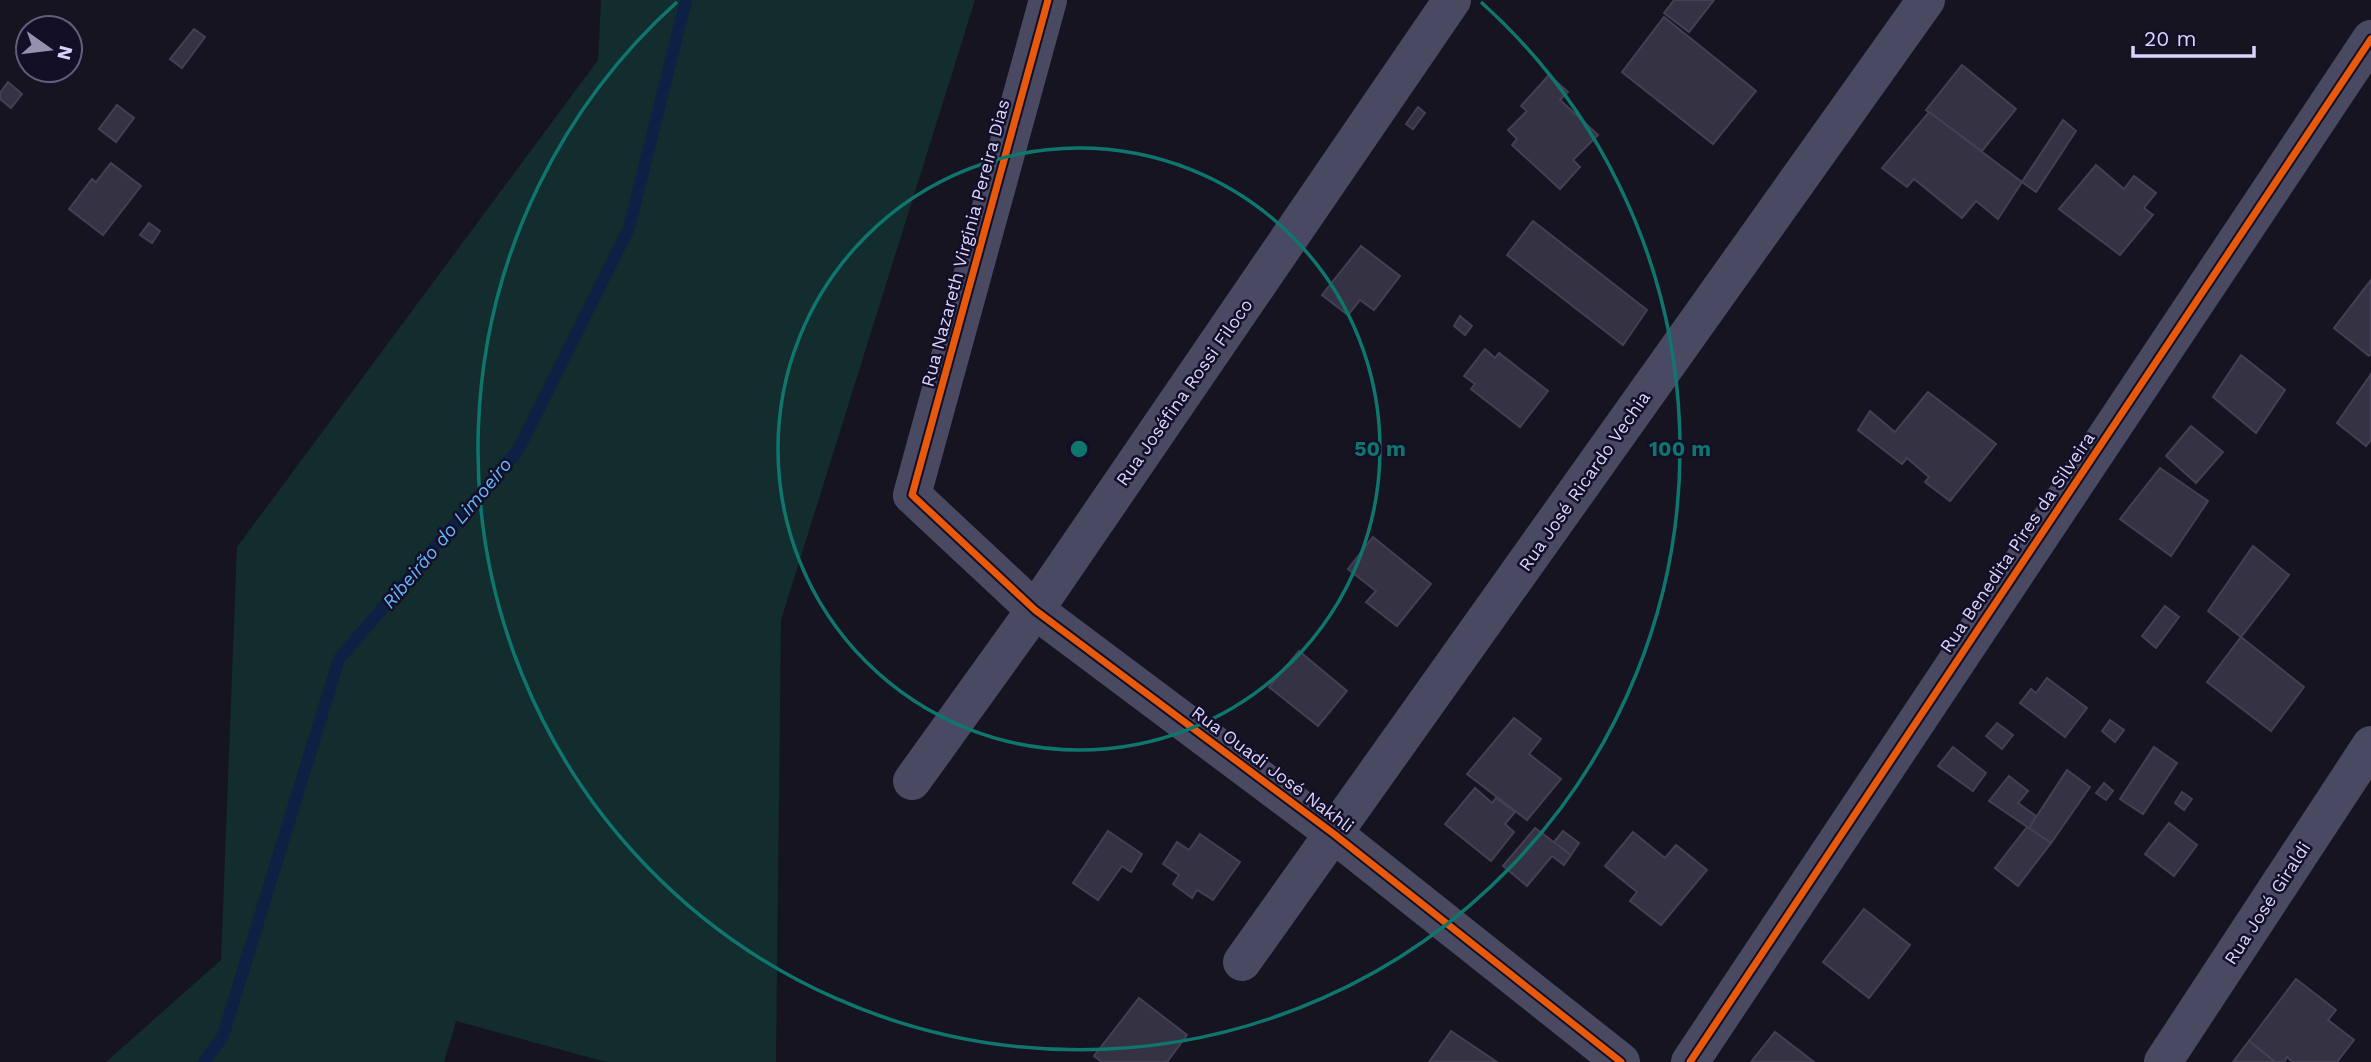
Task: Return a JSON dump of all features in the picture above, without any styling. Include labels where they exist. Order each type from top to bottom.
[{"type":"street","name":"Rua Nazareth Virginia Pereira Dias","points":[[912,495],[1048,0]]},
{"type":"street","name":"Rua Joséfina Rossi Filoco","points":[[912,781],[1035,610],[1452,0]]},
{"type":"street","name":"Rua José Ricardo Vechia","points":[[1242,962],[1926,0]]},
{"type":"street","name":"Rua Benedita Pires da Silveira","points":[[1690,1062],[2371,39]]},
{"type":"street","name":"Rua Ouadi José Nakhli","points":[[912,495],[1035,610],[1334,834],[1621,1062]]},
{"type":"street","name":"Rua José Giraldi","points":[[2163,1062],[2371,745]]},
{"type":"green space","points":[[601,0],[975,0],[781,620],[776,1062],[606,1062],[456,1021],[444,1062],[106,1062],[221,960],[237,547],[598,60]]},
{"type":"building","points":[[1674,0],[1714,0],[1689,32],[1664,13]]},
{"type":"building","points":[[1664,17],[1756,91],[1713,144],[1622,72]]},
{"type":"building","points":[[194,29],[205,37],[182,68],[170,59]]},
{"type":"building","points":[[1962,65],[2016,109],[1982,151],[1926,110]]},
{"type":"building","points":[[1549,75],[1568,92],[1560,100],[1598,135],[1573,160],[1580,167],[1560,189],[1512,145],[1517,139],[1508,130],[1527,111],[1521,106]]},
{"type":"building","points":[[8,82],[22,94],[11,108],[0,99],[0,93]]},
{"type":"building","points":[[117,105],[134,118],[116,142],[99,129]]},
{"type":"building","points":[[1418,107],[1425,113],[1413,129],[1406,124]]},
{"type":"building","points":[[1929,112],[2022,182],[1998,219],[1976,201],[1962,218],[1914,179],[1907,187],[1882,168]]},
{"type":"building","points":[[2063,120],[2076,131],[2036,192],[2022,182]]},
{"type":"building","points":[[111,163],[141,186],[103,235],[69,209],[92,179],[96,182]]},
{"type":"building","points":[[2096,165],[2124,189],[2134,176],[2156,193],[2144,208],[2153,215],[2120,255],[2059,209]]},
{"type":"building","points":[[1533,221],[1647,310],[1623,345],[1507,255]]},
{"type":"building","points":[[149,223],[160,231],[152,243],[140,235]]},
{"type":"building","points":[[1361,246],[1400,276],[1374,310],[1360,300],[1348,315],[1322,295]]},
{"type":"building","points":[[2371,280],[2371,354],[2369,356],[2334,328]]},
{"type":"building","points":[[1460,316],[1472,326],[1465,335],[1454,326]]},
{"type":"building","points":[[1485,349],[1495,358],[1499,353],[1548,391],[1520,427],[1471,389],[1475,384],[1464,376]]},
{"type":"building","points":[[2241,355],[2285,390],[2256,433],[2213,397]]},
{"type":"building","points":[[2371,374],[2371,440],[2366,446],[2337,423]]},
{"type":"building","points":[[1928,392],[1996,444],[1950,501],[1925,482],[1929,477],[1907,458],[1902,464],[1858,430],[1870,411],[1895,432]]},
{"type":"building","points":[[2191,426],[2223,452],[2196,483],[2166,456]]},
{"type":"building","points":[[2160,468],[2208,501],[2171,556],[2120,519]]},
{"type":"building","points":[[1373,537],[1431,584],[1397,626],[1366,602],[1376,591],[1348,569]]},
{"type":"building","points":[[2253,546],[2289,575],[2241,637],[2208,611]]},
{"type":"building","points":[[2165,606],[2179,617],[2156,648],[2142,636]]},
{"type":"building","points":[[2241,637],[2304,687],[2271,731],[2207,682]]},
{"type":"building","points":[[1299,651],[1347,691],[1318,726],[1269,687]]},
{"type":"building","points":[[2047,678],[2087,708],[2065,737],[2020,703],[2031,689],[2036,693]]},
{"type":"building","points":[[1514,718],[1541,739],[1529,754],[1561,779],[1527,820],[1467,774]]},
{"type":"building","points":[[2110,720],[2124,730],[2115,742],[2102,731]]},
{"type":"building","points":[[1997,723],[2013,735],[2002,749],[1986,736]]},
{"type":"building","points":[[1953,747],[1986,773],[1973,791],[1938,766]]},
{"type":"building","points":[[2154,747],[2177,763],[2143,814],[2120,799]]},
{"type":"building","points":[[2067,770],[2090,787],[2051,843],[2029,828]]},
{"type":"building","points":[[2009,776],[2028,791],[2018,803],[2036,816],[2029,828],[1989,801]]},
{"type":"building","points":[[2104,783],[2113,791],[2106,800],[2096,793]]},
{"type":"building","points":[[1475,788],[1492,803],[1496,798],[1515,812],[1505,824],[1514,832],[1491,861],[1445,824]]},
{"type":"building","points":[[2182,792],[2192,799],[2184,810],[2175,803]]},
{"type":"building","points":[[2169,823],[2197,845],[2174,876],[2145,854]]},
{"type":"building","points":[[2027,827],[2051,843],[2018,886],[1995,868]]},
{"type":"building","points":[[1535,828],[1571,855],[1564,865],[1552,856],[1527,886],[1503,866]]},
{"type":"building","points":[[1108,831],[1142,854],[1131,872],[1122,866],[1098,900],[1073,883]]},
{"type":"building","points":[[1563,831],[1579,843],[1571,855],[1554,842]]},
{"type":"building","points":[[1633,832],[1665,858],[1676,845],[1707,870],[1661,925],[1630,901],[1637,892],[1605,866]]},
{"type":"building","points":[[1200,834],[1240,862],[1213,900],[1197,890],[1192,898],[1173,884],[1179,875],[1163,864],[1177,842],[1189,850]]},
{"type":"building","points":[[1864,909],[1910,945],[1869,998],[1823,962]]},
{"type":"building","points":[[2296,979],[2336,1010],[2328,1020],[2354,1040],[2337,1062],[2293,1062],[2287,1057],[2284,1062],[2276,1062],[2249,1041]]},
{"type":"building","points":[[1139,998],[1187,1035],[1167,1062],[1102,1062],[1094,1056]]},
{"type":"building","points":[[1451,1031],[1497,1062],[1429,1062]]},
{"type":"building","points":[[1775,1032],[1814,1062],[1751,1062]]},
{"type":"building","points":[[2249,1041],[2275,1062],[2233,1062]]},
{"type":"waterway","name":"Ribeirão do Limoeiro","points":[[204,1062],[223,1036],[339,659],[518,450],[629,228],[686,0]]},
{"type":"cycle path","points":[[1048,0],[912,495],[1035,610],[1334,834],[1621,1062]]},
{"type":"cycle path","points":[[1690,1062],[2371,39]]}]
